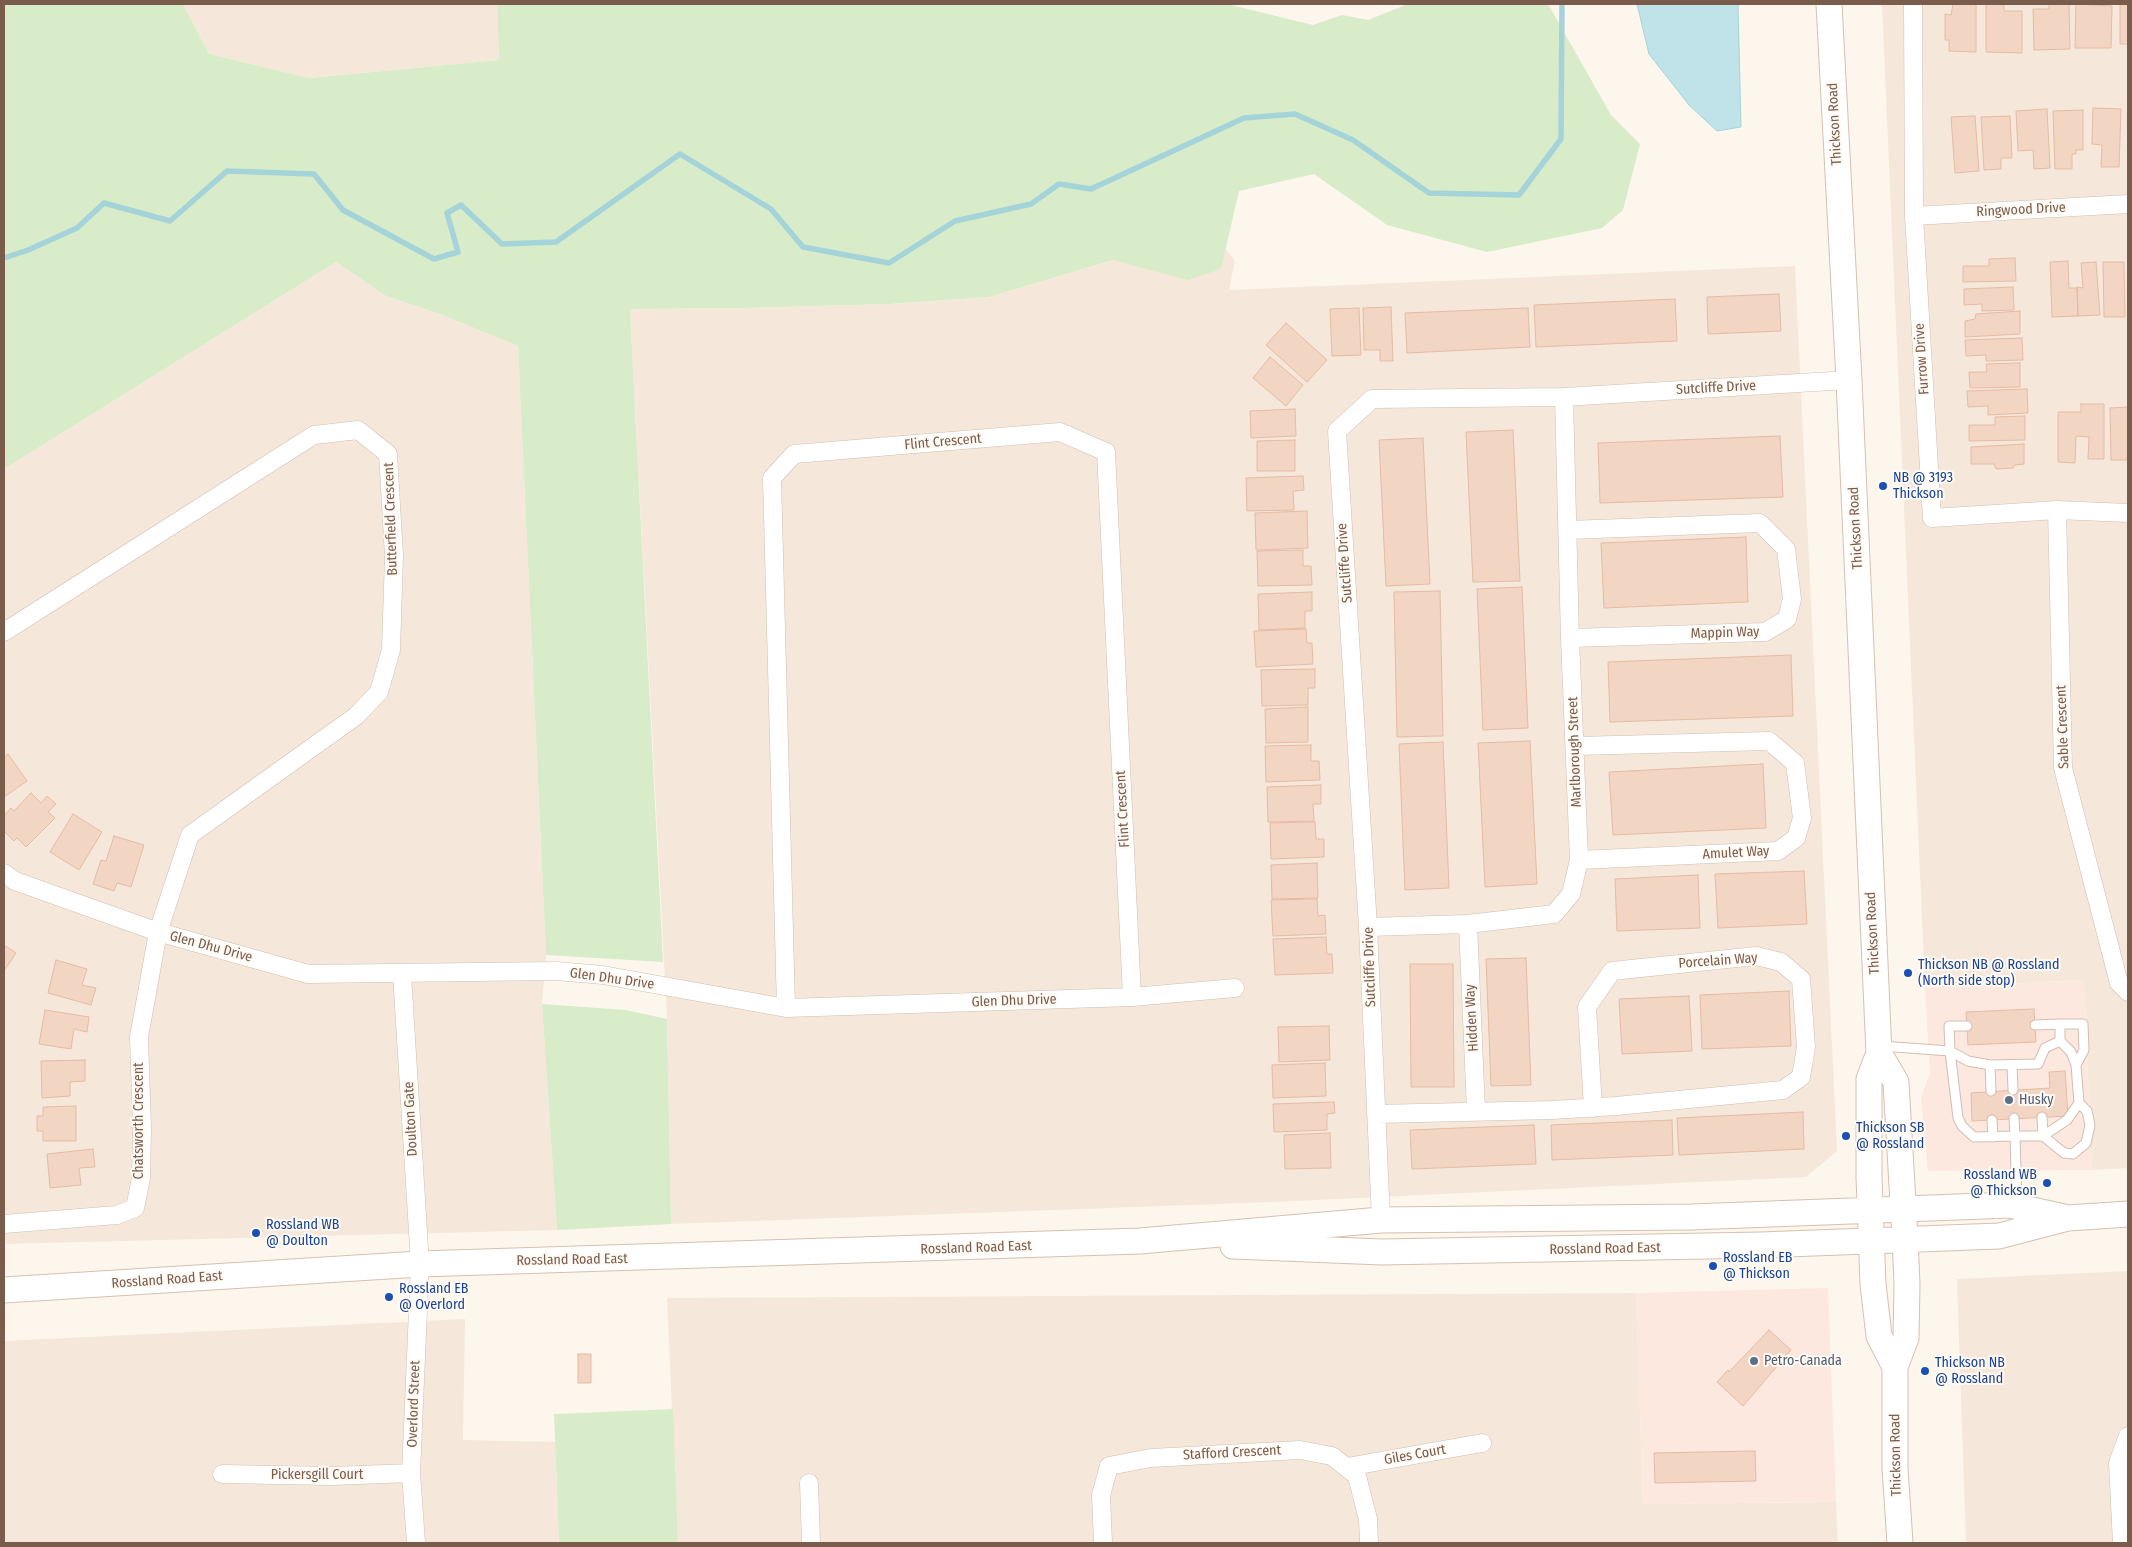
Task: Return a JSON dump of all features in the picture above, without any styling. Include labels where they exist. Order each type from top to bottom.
[{"type":"main road","name":"Thickson Road","points":[[1829,4],[1849,380],[1878,1049],[1869,1079],[1870,1209],[1879,1336],[1895,1367]]},
{"type":"main road","name":"Thickson Road","points":[[1878,1049],[1896,1082],[1906,1238],[1906,1338],[1895,1367],[1895,1468],[1900,1543]]},
{"type":"main road","name":"Rossland Road East","points":[[4,1290],[420,1264],[1140,1241],[1381,1220],[1691,1216],[1904,1208],[2017,1207],[2068,1218]]},
{"type":"main road","name":"Rossland Road East","points":[[1140,1241],[1382,1252],[1637,1248],[1999,1236],[2068,1218],[2128,1214]]},
{"type":"street","name":"Furrow Drive","points":[[1913,4],[1914,216],[1932,518],[2057,510],[2128,513]]},
{"type":"street","name":"Ringwood Drive","points":[[1914,216],[2128,204]]},
{"type":"street","name":"Sutcliffe Drive","points":[[1381,1220],[1368,927],[1337,431],[1372,399],[1564,397],[1849,380]]},
{"type":"street","name":"Marlborough Street","points":[[1368,927],[1468,924],[1554,914],[1571,894],[1580,860],[1570,638],[1564,397]]},
{"type":"street","name":"Butterfield Crescent","points":[[4,632],[314,435],[358,430],[388,454],[394,556],[392,632],[391,650],[378,692],[356,716],[190,835],[158,932]]},
{"type":"street","name":"Flint Crescent","points":[[786,1008],[772,478],[794,454],[1060,432],[1106,452],[1132,997]]},
{"type":"street","name":"Sable Crescent","points":[[2057,510],[2063,768],[2119,983],[2128,992]]},
{"type":"street","name":"Mappin Way","points":[[1568,530],[1760,523],[1786,549],[1792,599],[1787,619],[1765,632],[1570,638]]},
{"type":"street","name":"Amulet Way","points":[[1576,746],[1769,741],[1795,763],[1802,818],[1796,838],[1778,851],[1580,860]]},
{"type":"street","name":"Glen Dhu Drive","points":[[4,873],[14,881],[158,932],[308,974],[565,972],[603,975],[786,1008],[1132,997],[1235,988]]},
{"type":"street","name":"Hidden Way","points":[[1468,924],[1476,1112]]},
{"type":"street","name":"Chatsworth Crescent","points":[[4,1224],[117,1215],[135,1208],[141,1178],[142,1128],[139,1038],[158,932]]},
{"type":"street","name":"Porcelain Way","points":[[1376,1114],[1593,1108],[1783,1090],[1801,1078],[1806,1047],[1800,979],[1781,962],[1756,956],[1612,971],[1587,1007],[1593,1108]]},
{"type":"street","name":"Doulton Gate","points":[[402,974],[420,1264]]},
{"type":"street","name":"Overlord Street","points":[[416,1543],[411,1473],[420,1264]]},
{"type":"street","points":[[2122,1543],[2118,1463],[2128,1436]]},
{"type":"street","name":"Giles Court","points":[[1347,1467],[1482,1442]]},
{"type":"street","name":"Stafford Crescent","points":[[1103,1543],[1101,1494],[1109,1466],[1151,1458],[1300,1450],[1332,1456],[1357,1476],[1368,1519],[1368,1543]]},
{"type":"street","name":"Pickersgill Court","points":[[222,1474],[332,1476],[411,1473]]},
{"type":"street","points":[[809,1483],[812,1543]]},
{"type":"lane","points":[[1967,1026],[1949,1026],[1956,1104],[1962,1126],[1974,1137],[2043,1136],[2067,1120],[2079,1103],[2076,1065],[2072,1052],[2060,1041],[2060,1024]]},
{"type":"lane","points":[[2035,1025],[2083,1024],[2084,1050],[2076,1065]]},
{"type":"lane","points":[[1878,1049],[1950,1051],[1968,1061],[1990,1065],[2038,1064],[2044,1048],[2060,1041]]},
{"type":"lane","points":[[1990,1065],[1991,1091]]},
{"type":"lane","points":[[2012,1065],[2013,1090]]},
{"type":"lane","points":[[2042,1117],[2043,1136],[2064,1153],[2073,1154],[2086,1143],[2090,1125],[2087,1111],[2079,1103]]},
{"type":"lane","points":[[2014,1118],[2017,1207]]},
{"type":"lane","points":[[1992,1120],[1993,1137]]},
{"type":"shaded area","points":[[183,4],[497,4],[499,60],[309,78],[209,54]]},
{"type":"shaded area","points":[[1882,4],[2128,4],[2128,1168],[2092,1170],[2084,980],[1925,988]]},
{"type":"shaded area","points":[[1212,231],[1235,261],[1229,290],[1795,266],[1837,1151],[1806,1177],[1273,1202],[671,1224],[667,1019],[630,309],[890,304],[989,297]]},
{"type":"shaded area","points":[[336,262],[386,296],[440,314],[518,346],[546,955],[542,1004],[557,1230],[4,1244],[4,469]]},
{"type":"shaded area","points":[[2084,980],[2092,1170],[1928,1171],[1921,1098],[1930,1073],[1925,988]]},
{"type":"shaded area","points":[[2128,1271],[2128,1543],[1966,1543],[1957,1279]]},
{"type":"shaded area","points":[[1828,1288],[1836,1502],[1643,1504],[1636,1293]]},
{"type":"shaded area","points":[[1636,1293],[1643,1504],[1836,1502],[1838,1543],[678,1543],[667,1298]]},
{"type":"shaded area","points":[[465,1319],[463,1440],[555,1442],[559,1543],[4,1543],[4,1341]]},
{"type":"green space","points":[[4,4],[183,4],[209,54],[309,78],[499,60],[497,4],[1227,4],[1313,25],[1342,15],[1368,20],[1408,4],[1548,4],[1611,115],[1640,144],[1623,210],[1602,228],[1487,252],[1387,225],[1314,174],[1239,191],[1221,269],[1188,280],[1113,260],[989,297],[890,304],[630,309],[663,962],[546,955],[518,346],[440,314],[386,296],[336,262],[4,469]]},
{"type":"green space","points":[[542,1004],[626,1010],[667,1019],[671,1224],[557,1230]]},
{"type":"green space","points":[[673,1409],[678,1543],[559,1543],[554,1414]]},
{"type":"water","points":[[1637,4],[1738,4],[1741,127],[1717,131],[1689,105],[1649,54]]},
{"type":"building","points":[[1953,4],[1976,4],[1976,52],[1949,51],[1949,40],[1945,40],[1945,14],[1951,15]]},
{"type":"building","points":[[1986,4],[2004,4],[2004,11],[2022,11],[2022,53],[1986,52]]},
{"type":"building","points":[[2049,4],[2069,4],[2070,49],[2034,50],[2033,9],[2049,9]]},
{"type":"building","points":[[2076,4],[2112,6],[2111,48],[2075,48]]},
{"type":"building","points":[[2120,4],[2128,4],[2128,44],[2120,44]]},
{"type":"building","points":[[2093,108],[2121,109],[2119,167],[2101,167],[2102,145],[2092,144]]},
{"type":"building","points":[[2047,109],[2050,168],[2034,169],[2033,150],[2018,151],[2016,111]]},
{"type":"building","points":[[2083,110],[2083,150],[2076,150],[2076,154],[2072,154],[2072,169],[2055,169],[2053,111]]},
{"type":"building","points":[[1975,116],[1979,171],[1955,173],[1951,117]]},
{"type":"building","points":[[2010,116],[2012,158],[2001,158],[2001,169],[1984,170],[1981,117]]},
{"type":"building","points":[[2015,258],[2016,281],[1963,282],[1963,266],[1989,266],[1989,259]]},
{"type":"building","points":[[2068,261],[2069,288],[2077,288],[2078,316],[2052,317],[2050,262]]},
{"type":"building","points":[[2096,262],[2100,315],[2078,316],[2077,287],[2083,288],[2081,263]]},
{"type":"building","points":[[2103,262],[2124,262],[2125,317],[2104,317]]},
{"type":"building","points":[[2013,287],[2014,310],[1982,311],[1982,304],[1964,305],[1964,289]]},
{"type":"building","points":[[1779,294],[1781,331],[1708,334],[1707,297]]},
{"type":"building","points":[[1675,299],[1677,341],[1536,347],[1534,305]]},
{"type":"building","points":[[1391,307],[1393,361],[1380,361],[1380,350],[1364,350],[1363,308]]},
{"type":"building","points":[[1359,308],[1361,355],[1332,356],[1330,309]]},
{"type":"building","points":[[1528,308],[1530,347],[1407,353],[1405,313]]},
{"type":"building","points":[[2020,311],[2020,334],[1965,337],[1965,321],[1975,319],[1976,314]]},
{"type":"building","points":[[1286,323],[1327,360],[1307,382],[1266,345]]},
{"type":"building","points":[[2022,338],[2023,360],[1986,361],[1986,355],[1966,356],[1965,340]]},
{"type":"building","points":[[1270,357],[1303,385],[1286,406],[1253,378]]},
{"type":"building","points":[[2020,363],[2020,387],[1970,388],[1969,372],[1987,372],[1986,364]]},
{"type":"building","points":[[2027,389],[2028,413],[1988,415],[1988,406],[1968,407],[1967,391]]},
{"type":"building","points":[[2081,404],[2104,404],[2104,459],[2088,459],[2089,437],[2076,436],[2075,463],[2058,462],[2058,412],[2081,412]]},
{"type":"building","points":[[2128,407],[2128,460],[2111,460],[2110,408]]},
{"type":"building","points":[[1295,409],[1296,436],[1251,438],[1250,411]]},
{"type":"building","points":[[2025,416],[2025,440],[1969,441],[1969,425],[1995,425],[1995,417]]},
{"type":"building","points":[[1513,430],[1520,581],[1473,582],[1466,432]]},
{"type":"building","points":[[1780,436],[1783,497],[1600,503],[1598,443]]},
{"type":"building","points":[[1423,438],[1430,584],[1386,586],[1379,440]]},
{"type":"building","points":[[1295,440],[1295,471],[1257,471],[1257,441]]},
{"type":"building","points":[[2024,444],[2024,464],[2015,465],[2013,468],[1996,469],[1994,464],[1971,464],[1971,447]]},
{"type":"building","points":[[1303,476],[1304,490],[1293,491],[1294,510],[1247,511],[1246,478]]},
{"type":"building","points":[[1307,511],[1308,548],[1256,550],[1255,513]]},
{"type":"building","points":[[1746,537],[1748,602],[1604,608],[1601,543]]},
{"type":"building","points":[[1303,550],[1303,566],[1311,566],[1312,585],[1258,586],[1257,551]]},
{"type":"building","points":[[1522,587],[1528,728],[1483,730],[1477,589]]},
{"type":"building","points":[[1440,591],[1443,736],[1397,737],[1394,592]]},
{"type":"building","points":[[1312,592],[1312,611],[1305,611],[1305,628],[1259,630],[1258,594]]},
{"type":"building","points":[[1306,629],[1307,643],[1312,643],[1313,664],[1256,667],[1254,631]]},
{"type":"building","points":[[1791,655],[1793,716],[1610,722],[1608,662]]},
{"type":"building","points":[[1315,669],[1315,688],[1308,688],[1308,705],[1262,706],[1261,670]]},
{"type":"building","points":[[1308,707],[1308,742],[1266,743],[1265,709]]},
{"type":"building","points":[[1530,741],[1537,884],[1485,887],[1478,743]]},
{"type":"building","points":[[1443,742],[1449,888],[1405,890],[1399,744]]},
{"type":"building","points":[[1311,745],[1311,761],[1319,761],[1320,780],[1266,782],[1265,746]]},
{"type":"building","points":[[8,754],[27,781],[4,797],[4,757]]},
{"type":"building","points":[[1763,764],[1766,828],[1613,835],[1609,772]]},
{"type":"building","points":[[1321,785],[1321,804],[1313,804],[1314,821],[1268,822],[1267,787]]},
{"type":"building","points":[[31,793],[41,803],[47,796],[56,804],[48,812],[55,818],[26,847],[17,838],[14,841],[4,831],[4,816],[11,808],[14,811]]},
{"type":"building","points":[[73,814],[102,832],[79,870],[50,852]]},
{"type":"building","points":[[1315,822],[1316,839],[1324,839],[1324,857],[1271,859],[1270,823]]},
{"type":"building","points":[[114,836],[144,845],[131,887],[117,883],[114,891],[93,884],[101,860],[106,861]]},
{"type":"building","points":[[1317,863],[1318,898],[1272,899],[1271,865]]},
{"type":"building","points":[[1804,871],[1807,924],[1718,928],[1715,874]]},
{"type":"building","points":[[1698,875],[1700,928],[1617,931],[1615,879]]},
{"type":"building","points":[[1317,899],[1318,916],[1325,915],[1326,934],[1273,936],[1271,900]]},
{"type":"building","points":[[1326,937],[1327,954],[1332,954],[1333,973],[1275,975],[1273,939]]},
{"type":"building","points":[[4,945],[16,953],[4,971]]},
{"type":"building","points":[[1526,958],[1531,1085],[1491,1086],[1486,959]]},
{"type":"building","points":[[56,960],[87,969],[82,985],[96,988],[91,1005],[48,993]]},
{"type":"building","points":[[1410,964],[1453,964],[1454,1087],[1411,1087]]},
{"type":"building","points":[[1789,991],[1791,1046],[1702,1049],[1700,995]]},
{"type":"building","points":[[1689,996],[1692,1051],[1622,1054],[1619,999]]},
{"type":"building","points":[[2034,1009],[2036,1042],[1968,1045],[1966,1012]]},
{"type":"building","points":[[45,1010],[89,1017],[87,1032],[74,1029],[71,1049],[39,1044]]},
{"type":"building","points":[[1329,1026],[1330,1060],[1279,1062],[1278,1027]]},
{"type":"building","points":[[85,1060],[85,1081],[70,1082],[70,1096],[42,1098],[41,1061]]},
{"type":"building","points":[[1325,1063],[1326,1096],[1273,1098],[1272,1065]]},
{"type":"building","points":[[2065,1071],[2068,1116],[1972,1121],[1971,1093],[2050,1088],[2049,1072]]},
{"type":"building","points":[[1334,1102],[1335,1113],[1327,1114],[1327,1130],[1274,1132],[1273,1104]]},
{"type":"building","points":[[76,1106],[76,1141],[43,1141],[43,1131],[37,1131],[37,1116],[43,1116],[43,1107]]},
{"type":"building","points":[[1803,1112],[1804,1149],[1679,1155],[1677,1118]]},
{"type":"building","points":[[1672,1120],[1673,1155],[1552,1160],[1551,1125]]},
{"type":"building","points":[[1534,1125],[1536,1164],[1412,1169],[1410,1130]]},
{"type":"building","points":[[1330,1133],[1331,1168],[1285,1169],[1284,1135]]},
{"type":"building","points":[[93,1149],[95,1167],[79,1168],[81,1185],[50,1188],[47,1154]]},
{"type":"building","points":[[1769,1330],[1791,1350],[1743,1406],[1717,1382]]},
{"type":"building","points":[[578,1354],[591,1354],[591,1383],[578,1383]]},
{"type":"building","points":[[1755,1451],[1756,1481],[1655,1483],[1654,1453]]},
{"type":"waterway","points":[[4,258],[28,250],[77,228],[104,203],[170,221],[227,171],[314,174],[343,210],[434,259],[458,252],[447,213],[461,205],[502,244],[556,242],[680,154],[771,209],[803,247],[889,263],[955,221],[1031,204],[1059,184],[1091,189],[1244,118],[1295,114],[1353,140],[1429,193],[1519,195],[1561,139],[1562,4]]},
{"type":"place","name":"NB @ 3193 Thickson","points":[[1883,486]]},
{"type":"place","name":"Thickson NB @ Rossland (North side stop)","points":[[1908,973]]},
{"type":"place","name":"Husky","points":[[2009,1100]]},
{"type":"place","name":"Thickson SB @ Rossland","points":[[1846,1136]]},
{"type":"place","name":"Rossland WB @ Thickson","points":[[2047,1183]]},
{"type":"place","name":"Rossland WB @ Doulton","points":[[256,1233]]},
{"type":"place","name":"Rossland EB @ Thickson","points":[[1713,1266]]},
{"type":"place","name":"Rossland EB @ Overlord","points":[[389,1297]]},
{"type":"place","name":"Petro-Canada","points":[[1754,1361]]},
{"type":"place","name":"Thickson NB @ Rossland","points":[[1925,1371]]}]
